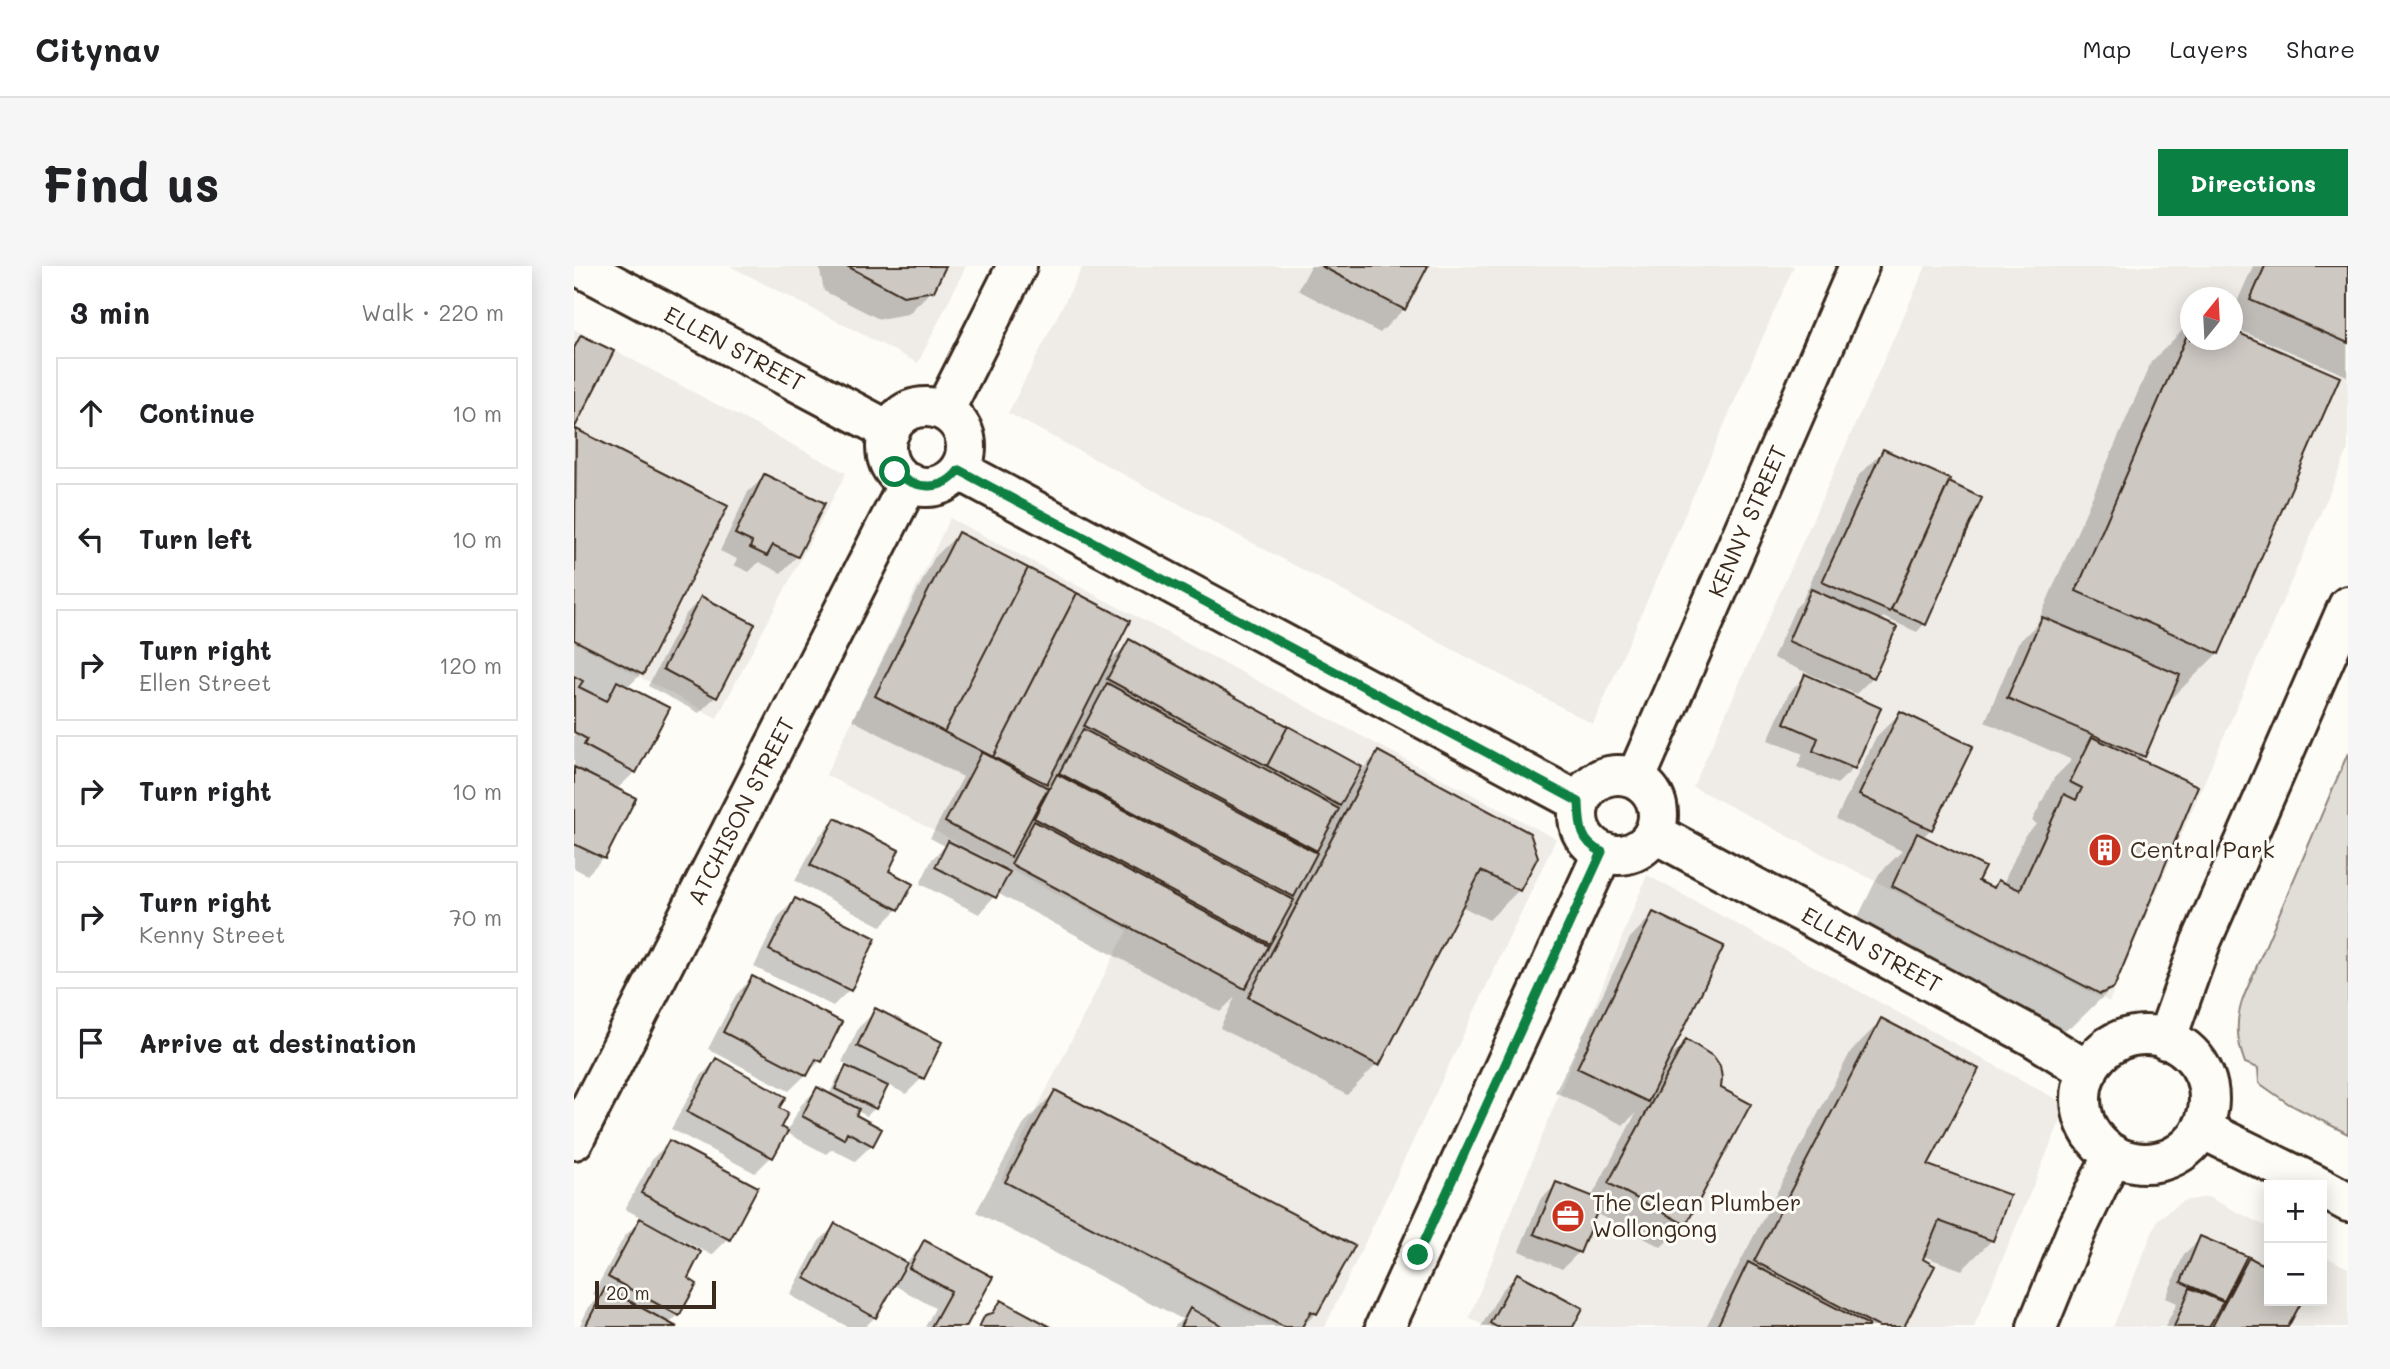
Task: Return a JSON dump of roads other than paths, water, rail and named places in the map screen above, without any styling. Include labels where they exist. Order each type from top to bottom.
[{"type":"street","name":"ELLEN STREET","points":[[578,266],[890,431]]},
{"type":"street","points":[[944,411],[1017,266]]},
{"type":"street","name":"KENNY STREET","points":[[1636,778],[1859,266]]},
{"type":"street","points":[[927,407],[944,411],[953,416],[961,427],[966,439],[967,453],[959,470],[947,481],[929,487],[909,482],[895,472],[888,460],[886,448],[890,431],[903,414],[914,409],[927,407]]},
{"type":"street","points":[[959,470],[1579,802]]},
{"type":"street","name":"ATCHISON STREET","points":[[574,1140],[909,482]]},
{"type":"street","points":[[2166,1040],[2201,942],[2348,606]]},
{"type":"street","points":[[1623,774],[1636,778],[1654,796],[1658,821],[1654,833],[1636,851],[1624,855],[1610,855],[1587,842],[1580,830],[1579,802],[1586,789],[1596,780],[1623,774]]},
{"type":"street","name":"ELLEN STREET","points":[[1654,833],[2032,1036],[2088,1071]]},
{"type":"street","points":[[1385,1327],[1602,852]]},
{"type":"street","points":[[2145,1034],[2179,1045],[2201,1068],[2209,1086],[2210,1106],[2202,1129],[2183,1150],[2156,1164],[2133,1163],[2113,1154],[2096,1139],[2086,1125],[2080,1106],[2081,1088],[2088,1071],[2098,1055],[2111,1043],[2126,1035],[2145,1034]]},
{"type":"street","points":[[2202,1129],[2306,1180]]},
{"type":"street","points":[[2037,1327],[2077,1229],[2113,1154]]},
{"type":"street","points":[[2327,1191],[2348,1202]]},
{"type":"place","name":"Central Park","points":[[2105,850]]},
{"type":"place","name":"The Clean Plumber Wollongong","points":[[1568,1216]]}]
